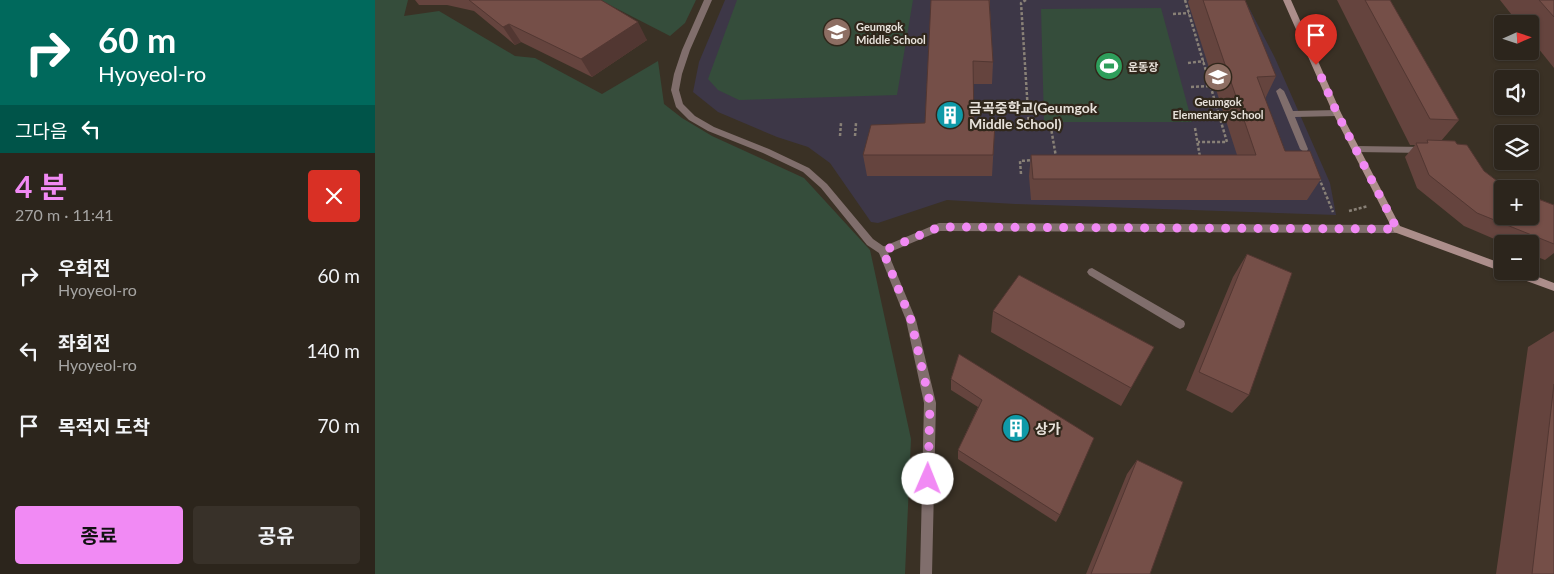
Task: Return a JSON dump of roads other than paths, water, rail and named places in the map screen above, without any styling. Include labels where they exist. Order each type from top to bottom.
[{"type":"main road","points":[[1287,0],[1337,113],[1397,229],[1494,265]]},
{"type":"main road","points":[[1535,280],[1554,287]]},
{"type":"street","points":[[709,0],[686,50],[678,74],[675,90],[679,105],[692,118],[711,129],[766,151],[806,170],[824,186],[870,242],[883,251],[911,320],[930,403],[926,574]]},
{"type":"street","points":[[1280,91],[1304,149]]},
{"type":"street","points":[[1290,114],[1337,113]]},
{"type":"street","points":[[1356,149],[1430,150]]},
{"type":"street","points":[[883,251],[939,227],[1397,229]]},
{"type":"street","points":[[1092,272],[1180,324]]},
{"type":"place","name":"Geumgok Middle School","points":[[837,32]]},
{"type":"place","name":"운동장","points":[[1109,66]]},
{"type":"place","name":"Geumgok Elementary School","points":[[1218,77]]},
{"type":"place","name":"금곡중학교(Geumgok Middle School)","points":[[950,115]]},
{"type":"place","name":"상가","points":[[1016,428]]}]
